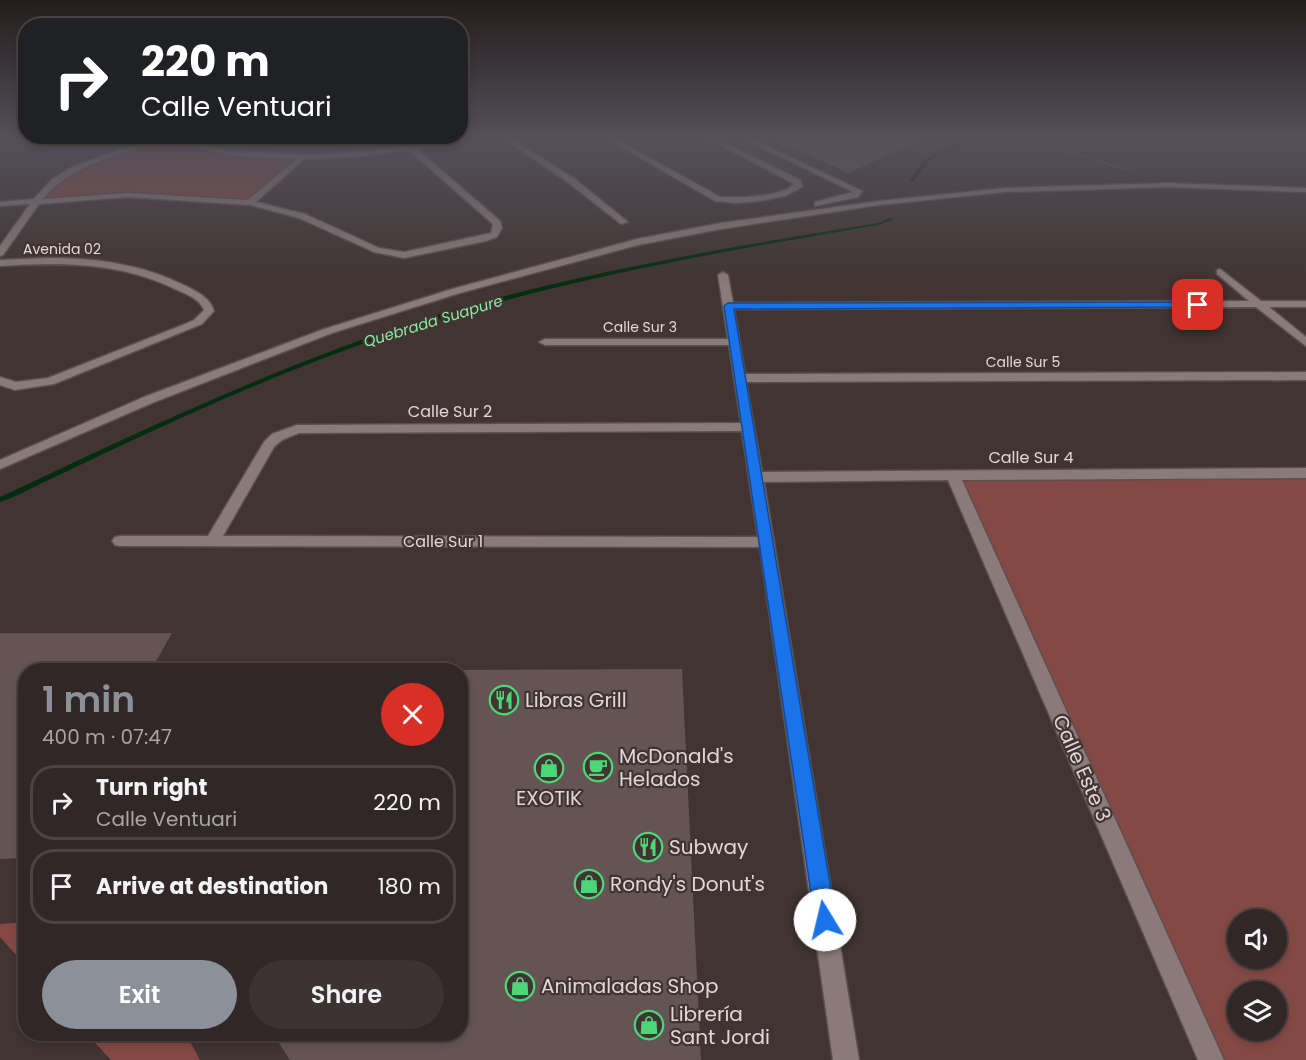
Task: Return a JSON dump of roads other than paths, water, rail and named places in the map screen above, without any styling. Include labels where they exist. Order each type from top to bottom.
[{"type":"street","points":[[0,253],[49,187]]},
{"type":"street","points":[[250,203],[268,187]]},
{"type":"street","points":[[0,204],[128,195],[250,203],[277,208],[317,222],[388,254],[411,255],[490,237],[496,231],[496,223],[456,187]]},
{"type":"street","points":[[580,187],[624,222]]},
{"type":"street","points":[[696,187],[713,197],[735,200],[797,187]]},
{"type":"street","points":[[746,223],[855,195],[858,191],[850,187]]},
{"type":"street","points":[[0,465],[159,396],[363,319],[496,279],[618,246],[746,223],[900,200],[1005,190],[1087,187]]},
{"type":"street","points":[[1236,187],[1306,190]]},
{"type":"street","name":"Avenida 02","points":[[0,263],[59,260],[99,261],[121,265],[157,277],[202,300],[208,311],[204,317],[189,326],[50,381],[15,386],[0,381]]},
{"type":"street","points":[[1220,272],[1306,344]]},
{"type":"street","points":[[723,275],[767,542],[846,1060]]},
{"type":"street","points":[[728,306],[1306,304]]},
{"type":"street","name":"Calle Sur 3","points":[[545,342],[734,342]]},
{"type":"street","name":"Calle Sur 5","points":[[740,378],[1306,376]]},
{"type":"street","name":"Calle Sur 2","points":[[212,541],[269,445],[277,437],[297,429],[748,427]]},
{"type":"street","name":"Calle Sur 4","points":[[756,477],[1306,473]]},
{"type":"street","name":"Calle Este 3","points":[[953,476],[1211,1060]]},
{"type":"street","name":"Calle Sur 1","points":[[120,541],[767,542]]},
{"type":"waterway","name":"Quebrada Suapure","points":[[0,500],[280,373],[376,337],[438,317],[500,299],[625,270],[751,245],[879,224],[890,219]]},
{"type":"place","name":"Libras Grill","points":[[504,700]]},
{"type":"place","name":"McDonald's Helados","points":[[598,767]]},
{"type":"place","name":"EXOTIK","points":[[549,768]]},
{"type":"place","name":"Subway","points":[[648,847]]},
{"type":"place","name":"Rondy's Donut's","points":[[589,884]]},
{"type":"place","name":"Animaladas Shop","points":[[520,986]]},
{"type":"place","name":"Librería Sant Jordi","points":[[649,1025]]}]
